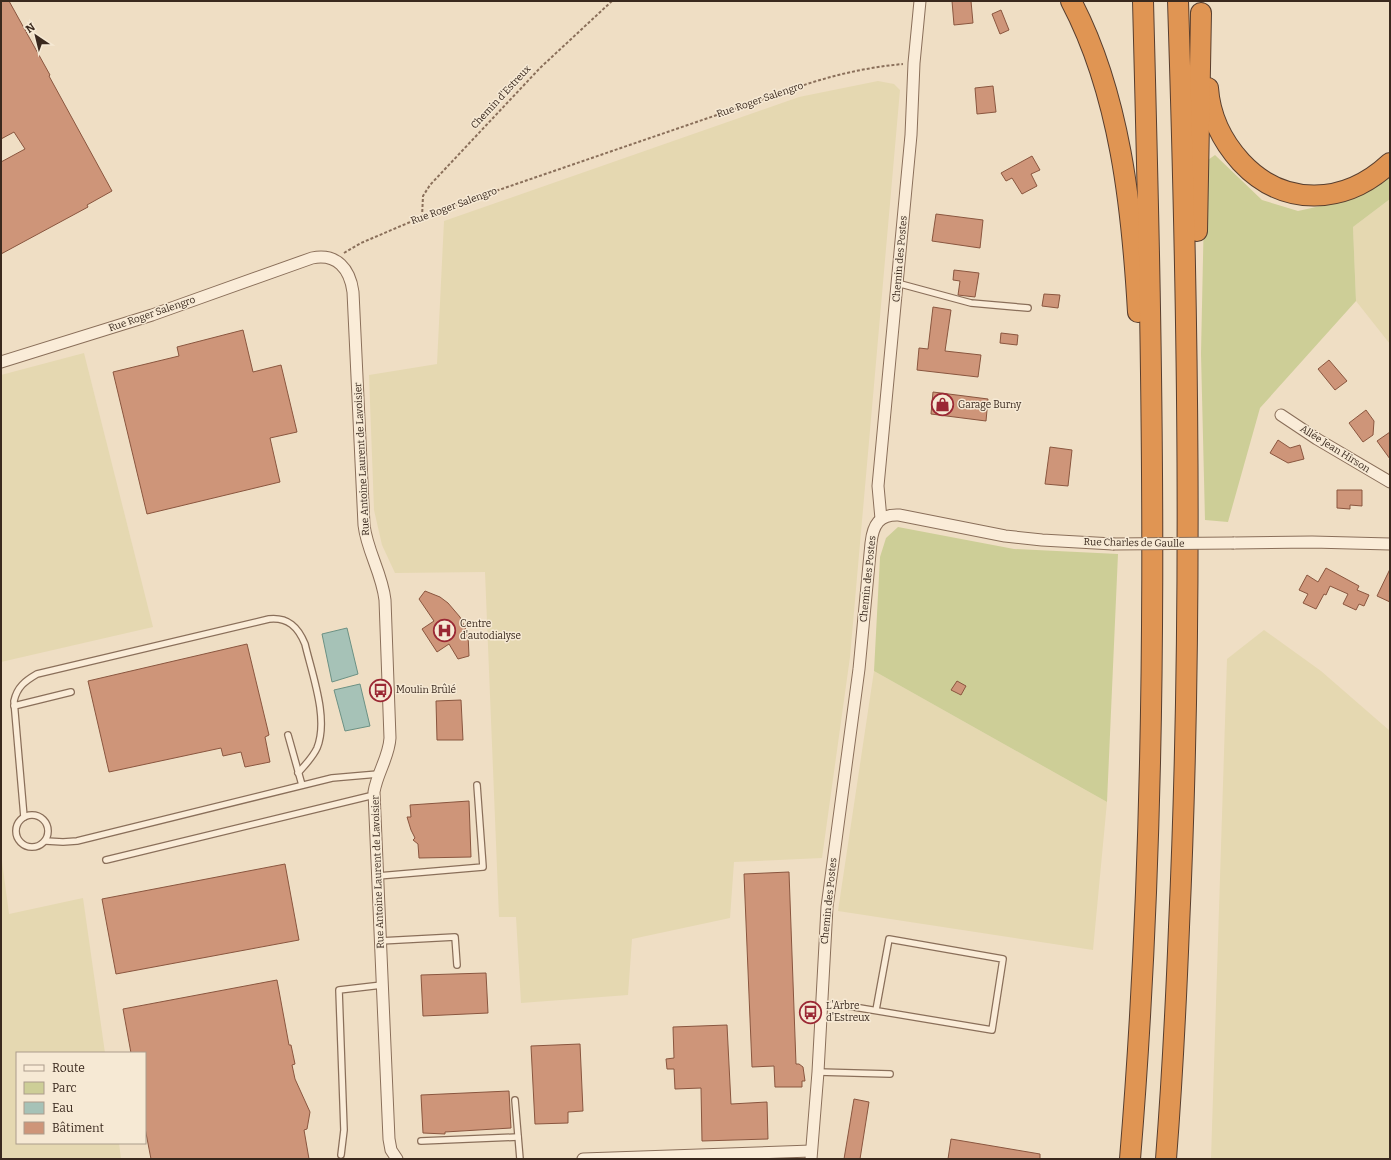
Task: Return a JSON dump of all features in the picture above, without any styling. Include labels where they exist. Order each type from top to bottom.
[{"type":"highway","points":[[1071,1],[1091,44],[1100,70],[1115,127],[1125,180],[1134,256],[1140,346],[1143,442],[1153,510]]},
{"type":"highway","points":[[1130,1159],[1140,1028],[1147,855],[1152,657],[1153,510],[1150,249],[1143,1]]},
{"type":"highway","points":[[1166,1159],[1175,1021],[1184,796],[1188,592],[1185,263],[1178,1]]},
{"type":"highway","points":[[1187,385],[1193,357],[1196,332],[1201,7]]},
{"type":"highway","points":[[1201,7],[1208,94],[1216,123],[1229,148],[1258,178],[1272,186],[1290,193],[1322,195],[1339,192],[1356,186],[1373,176],[1390,163]]},
{"type":"street","name":"Chemin des Postes","points":[[811,1155],[818,1072],[827,908],[858,675],[871,543],[874,529],[881,519],[878,486],[911,135],[914,64],[920,1]]},
{"type":"street","name":"Rue Roger Salengro","points":[[1,362],[152,315],[299,262],[320,256],[335,259]]},
{"type":"street","name":"Rue Antoine Laurent de Lavoisier","points":[[335,259],[346,271],[352,286],[364,525],[366,540],[381,578],[385,600],[390,738],[388,752],[378,774],[374,795],[389,1139],[391,1150],[397,1159]]},
{"type":"street","name":"Allée Jean Hirson","points":[[1281,415],[1317,439],[1390,482]]},
{"type":"street","name":"Rue Charles de Gaulle","points":[[881,519],[895,515],[906,516],[1005,536],[1048,541],[1113,544],[1320,542],[1390,544]]},
{"type":"street","points":[[583,1159],[811,1155]]},
{"type":"lane","points":[[897,283],[971,303],[1028,308]]},
{"type":"lane","points":[[24,817],[14,706],[15,696],[20,687],[27,680],[37,674],[269,619],[280,619],[290,622],[295,627],[305,644],[322,720],[321,736],[316,749],[298,773]]},
{"type":"lane","points":[[14,706],[71,692]]},
{"type":"lane","points":[[288,735],[302,786]]},
{"type":"lane","points":[[46,841],[77,841],[341,776],[378,774]]},
{"type":"lane","points":[[378,876],[483,866],[477,785]]},
{"type":"lane","points":[[106,860],[374,795]]},
{"type":"lane","points":[[36,815],[45,820],[49,832],[46,841],[40,846],[33,848],[26,846],[20,842],[16,836],[16,829],[19,822],[24,817],[36,815]]},
{"type":"lane","points":[[380,941],[455,937],[457,965]]},
{"type":"lane","points":[[822,1005],[848,1006],[876,1010],[992,1030],[1003,959],[889,939],[876,1010]]},
{"type":"lane","points":[[341,1155],[344,1130],[339,990],[382,985]]},
{"type":"lane","points":[[818,1072],[890,1074]]},
{"type":"lane","points":[[515,1100],[520,1159]]},
{"type":"lane","points":[[421,1141],[518,1136]]},
{"type":"path","name":"Chemin d'Estreux","points":[[422,217],[423,196],[430,185],[540,68],[612,1]]},
{"type":"path","name":"Rue Roger Salengro","points":[[335,259],[361,243],[422,217],[818,80],[877,66],[914,64]]},
{"type":"shaded area","points":[[878,81],[894,84],[900,90],[850,657],[822,858],[734,862],[730,918],[632,939],[628,995],[521,1003],[516,917],[499,917],[485,572],[395,573],[382,545],[374,510],[369,375],[437,364],[444,221],[799,97]]},
{"type":"shaded area","points":[[1390,199],[1390,344],[1356,301],[1353,227]]},
{"type":"shaded area","points":[[84,353],[153,627],[1,662],[1,375]]},
{"type":"shaded area","points":[[1264,630],[1321,671],[1390,731],[1390,1159],[1211,1159],[1227,659]]},
{"type":"shaded area","points":[[874,671],[1107,802],[1093,950],[838,911]]},
{"type":"shaded area","points":[[1,854],[9,914],[83,898],[105,1052],[16,1052],[16,1144],[119,1144],[121,1159],[1,1159]]},
{"type":"green space","points":[[1215,155],[1262,200],[1298,211],[1343,201],[1390,168],[1390,199],[1353,227],[1356,301],[1260,408],[1228,522],[1205,520],[1201,354],[1205,162]]},
{"type":"green space","points":[[898,527],[1014,549],[1118,554],[1107,802],[874,671],[880,557],[886,538]]},
{"type":"water","points":[[347,628],[358,674],[332,682],[322,634]]},
{"type":"water","points":[[360,684],[370,726],[345,731],[334,690]]},
{"type":"building","points":[[1,1],[9,1],[112,191],[87,205],[88,207],[1,254],[1,162],[25,149],[14,132],[1,139]]},
{"type":"building","points":[[952,1],[971,1],[973,23],[954,25]]},
{"type":"building","points":[[1001,10],[1009,30],[1000,34],[992,14]]},
{"type":"building","points":[[993,86],[996,112],[977,114],[975,88]]},
{"type":"building","points":[[1032,156],[1040,170],[1031,174],[1037,186],[1022,194],[1012,178],[1006,181],[1001,173]]},
{"type":"building","points":[[936,214],[983,220],[980,248],[932,241]]},
{"type":"building","points":[[954,270],[979,273],[975,297],[958,295],[960,281],[953,280]]},
{"type":"building","points":[[1044,294],[1060,295],[1058,308],[1042,306]]},
{"type":"building","points":[[933,307],[951,310],[945,351],[981,355],[978,377],[917,370],[919,348],[928,349]]},
{"type":"building","points":[[243,330],[253,372],[281,365],[297,432],[270,438],[280,482],[147,514],[113,372],[179,356],[177,347]]},
{"type":"building","points":[[1001,333],[1018,335],[1017,345],[1000,343]]},
{"type":"building","points":[[1329,360],[1347,381],[1335,390],[1318,369]]},
{"type":"building","points":[[933,392],[988,399],[986,421],[931,414]]},
{"type":"building","points":[[1366,410],[1374,421],[1373,435],[1363,442],[1349,423]]},
{"type":"building","points":[[1390,432],[1390,459],[1377,441]]},
{"type":"building","points":[[1278,440],[1290,448],[1300,445],[1304,459],[1288,463],[1270,453]]},
{"type":"building","points":[[1050,447],[1072,450],[1068,486],[1045,484]]},
{"type":"building","points":[[1337,490],[1362,490],[1362,506],[1350,505],[1350,509],[1337,508]]},
{"type":"building","points":[[1326,568],[1359,586],[1357,590],[1369,595],[1364,606],[1359,604],[1356,610],[1343,604],[1348,594],[1330,586],[1326,595],[1324,594],[1316,609],[1303,603],[1308,594],[1299,590],[1307,575],[1318,582]]},
{"type":"building","points":[[1390,569],[1390,602],[1377,596]]},
{"type":"building","points":[[425,591],[440,597],[448,603],[460,617],[468,634],[469,656],[458,659],[449,644],[437,652],[422,629],[434,621],[419,599]]},
{"type":"building","points":[[247,644],[269,735],[265,737],[270,762],[245,767],[241,752],[223,756],[221,748],[109,772],[88,681]]},
{"type":"building","points":[[957,681],[966,686],[961,695],[951,690]]},
{"type":"building","points":[[461,700],[463,740],[437,740],[436,701]]},
{"type":"building","points":[[469,801],[471,857],[419,858],[418,844],[413,840],[415,838],[407,817],[411,817],[410,805]]},
{"type":"building","points":[[285,864],[299,940],[116,974],[102,899]]},
{"type":"building","points":[[789,872],[796,1064],[803,1067],[805,1081],[802,1081],[802,1087],[775,1087],[774,1066],[752,1067],[744,874]]},
{"type":"building","points":[[486,973],[488,1013],[423,1016],[421,975]]},
{"type":"building","points":[[277,980],[289,1045],[291,1045],[295,1064],[292,1065],[295,1079],[310,1112],[307,1129],[304,1130],[309,1159],[151,1159],[146,1133],[146,1052],[131,1052],[123,1009]]},
{"type":"building","points":[[727,1025],[731,1104],[767,1102],[768,1139],[702,1141],[701,1088],[675,1089],[674,1069],[667,1069],[666,1059],[674,1058],[673,1027]]},
{"type":"building","points":[[580,1044],[583,1111],[568,1112],[568,1123],[535,1124],[531,1046]]},
{"type":"building","points":[[509,1091],[511,1128],[445,1132],[445,1134],[423,1133],[421,1095]]},
{"type":"building","points":[[854,1099],[869,1102],[860,1159],[844,1159]]},
{"type":"building","points":[[951,1139],[1040,1154],[1040,1159],[948,1159]]},
{"type":"place","name":"Garage Burny","points":[[942,405]]},
{"type":"place","name":"Centre d'autodialyse","points":[[444,630]]},
{"type":"place","name":"Moulin Brûlé","points":[[380,690]]},
{"type":"place","name":"L'Arbre d'Estreux","points":[[810,1012]]}]
